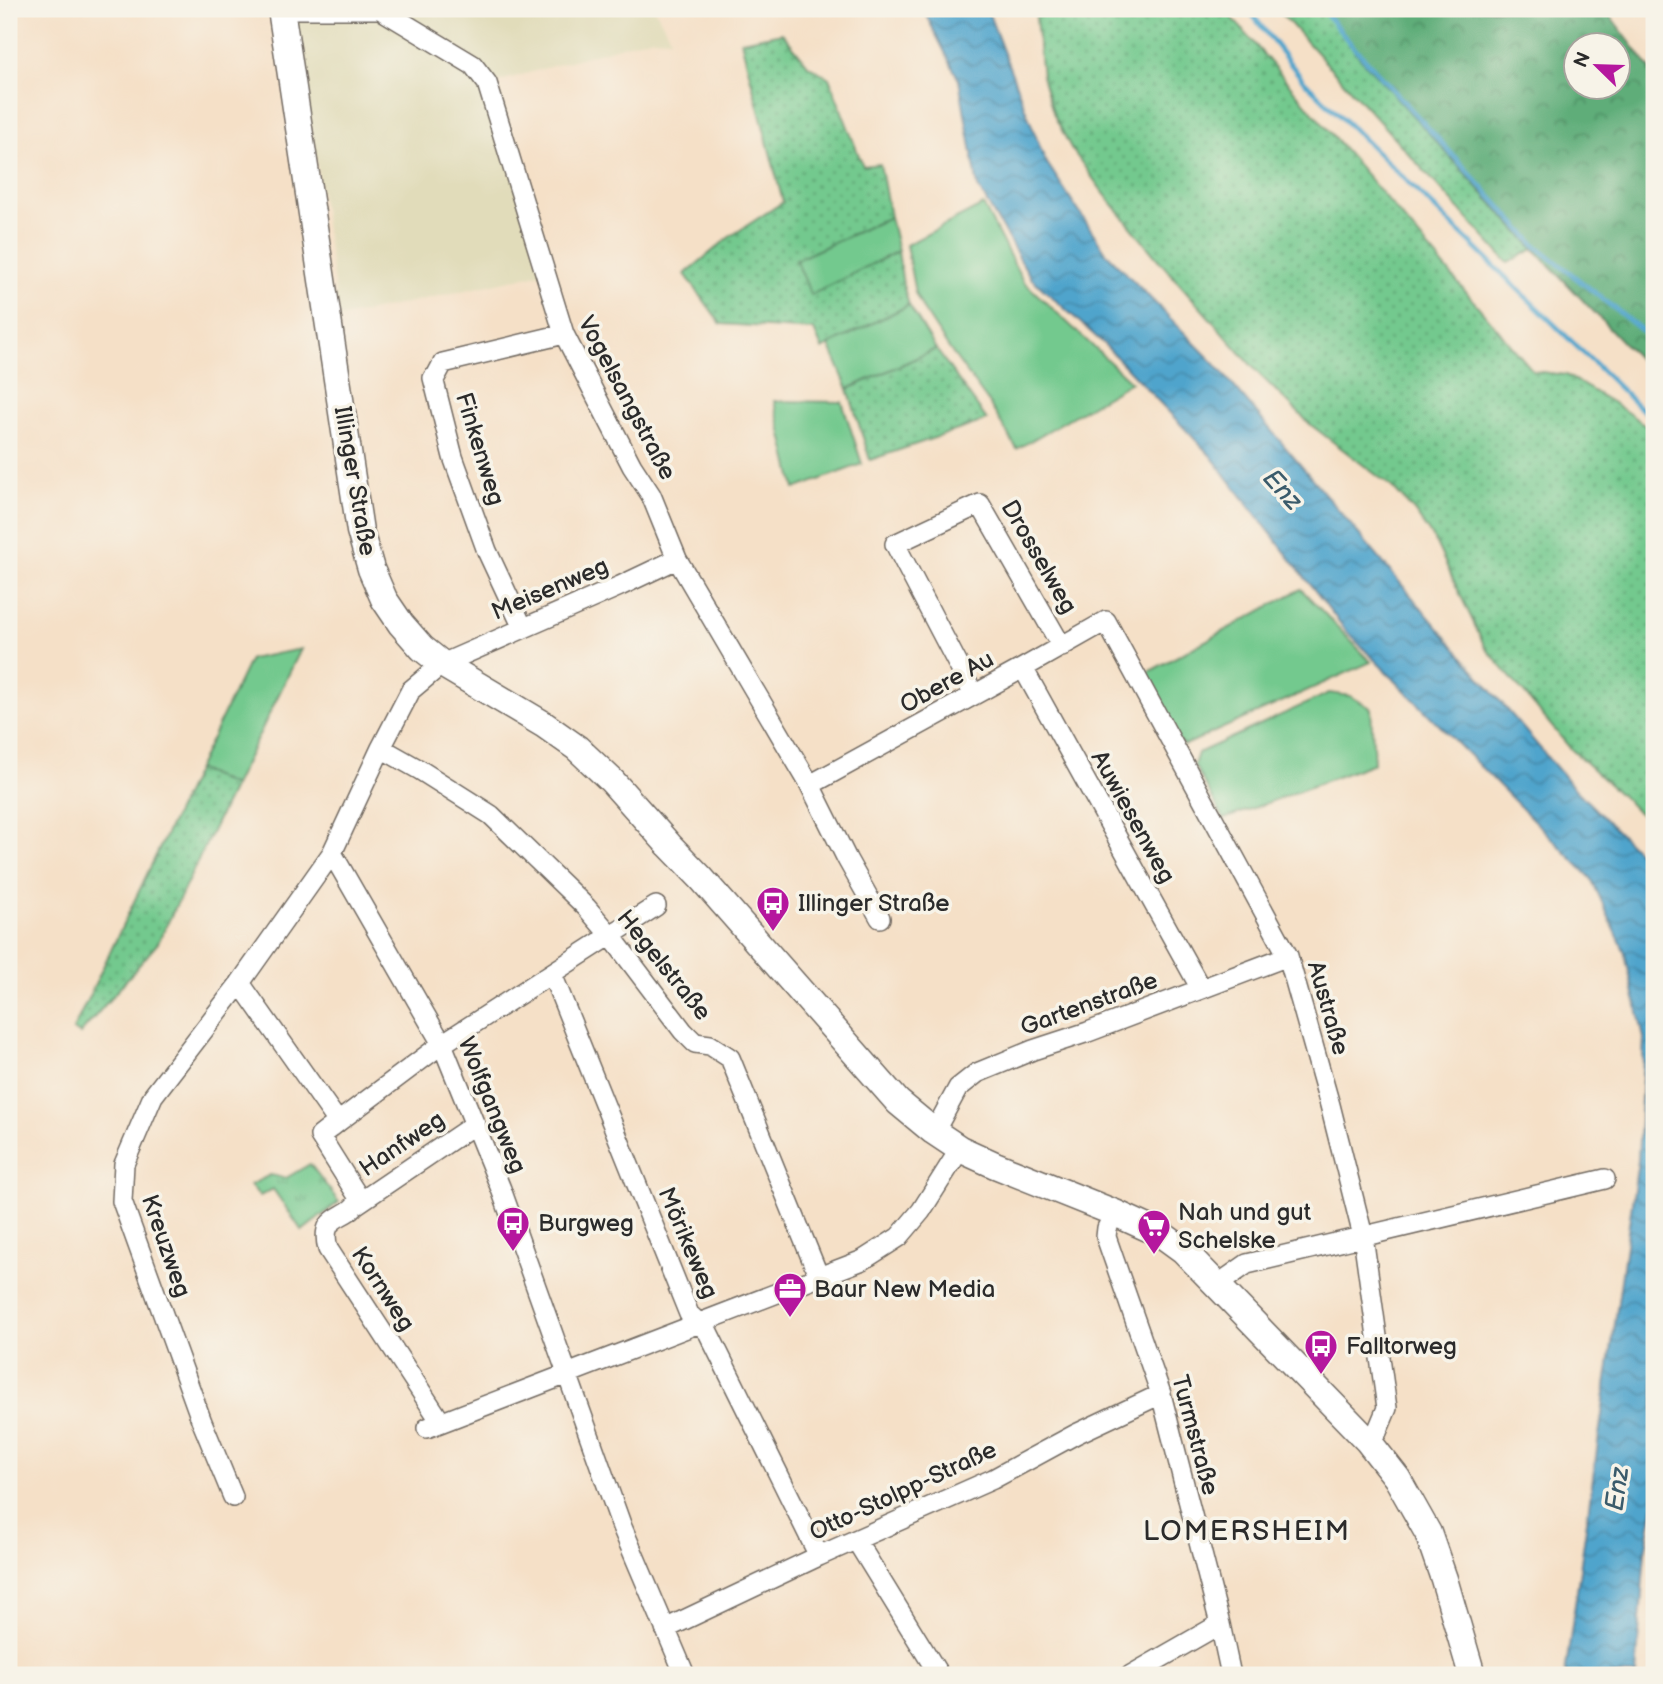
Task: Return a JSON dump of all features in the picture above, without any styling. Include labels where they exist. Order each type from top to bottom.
[{"type":"street","name":"Vogelsangstraße","points":[[281,9],[380,9],[472,65],[487,83],[564,334],[579,366],[632,466],[651,495],[677,559],[810,785],[880,918]]},
{"type":"street","name":"Illinger Straße","points":[[281,9],[360,531],[371,569],[384,599],[401,624],[422,648],[442,664],[543,724],[577,748],[612,781],[701,878],[875,1077],[898,1102],[933,1131],[960,1149],[1115,1213],[1160,1234],[1183,1250],[1368,1441],[1397,1478],[1428,1533],[1472,1675]]},
{"type":"street","name":"Finkenweg","points":[[523,628],[487,551],[458,469],[433,378],[443,363],[564,334]]},
{"type":"street","name":"Drosselweg","points":[[974,695],[894,544],[980,504],[1062,647]]},
{"type":"street","name":"Meisenweg","points":[[442,664],[677,559]]},
{"type":"street","name":"Obere Au","points":[[810,785],[1106,621]]},
{"type":"street","name":"Austraße","points":[[1106,621],[1289,956],[1363,1236],[1387,1408],[1377,1432],[1368,1441]]},
{"type":"street","points":[[332,853],[411,690],[442,664]]},
{"type":"street","name":"Auwiesenweg","points":[[1023,668],[1200,989]]},
{"type":"street","name":"Hegelstraße","points":[[381,748],[491,814],[586,907],[682,1031],[695,1043],[710,1045],[730,1058],[819,1277]]},
{"type":"street","name":"Kreuzweg","points":[[233,1497],[202,1422],[122,1201],[124,1164],[153,1096],[240,983],[332,853]]},
{"type":"street","name":"Wolfgangweg","points":[[332,853],[442,1044],[501,1189],[622,1527],[685,1675]]},
{"type":"street","points":[[357,1204],[359,1198],[320,1136],[442,1044],[656,906]]},
{"type":"street","name":"Gartenstraße","points":[[933,1131],[958,1088],[977,1073],[1289,956]]},
{"type":"street","name":"Mörikeweg","points":[[552,974],[689,1314],[709,1332],[819,1556]]},
{"type":"street","points":[[240,983],[338,1122]]},
{"type":"street","name":"Hanfweg","points":[[357,1204],[475,1124]]},
{"type":"street","points":[[567,1374],[863,1260],[899,1237],[921,1211],[960,1149]]},
{"type":"street","points":[[1219,1286],[1247,1264],[1605,1179]]},
{"type":"street","name":"Kornweg","points":[[357,1204],[331,1222],[324,1235],[328,1249],[434,1425],[567,1374]]},
{"type":"street","name":"Turmstraße","points":[[1115,1213],[1107,1228],[1106,1237],[1161,1394],[1231,1675]]},
{"type":"street","name":"Otto-Stolpp-Straße","points":[[665,1629],[819,1556],[993,1479],[1076,1434],[1161,1394]]},
{"type":"street","points":[[856,1540],[939,1675]]},
{"type":"street","points":[[1130,1675],[1220,1624]]},
{"type":"shaded area","points":[[294,9],[655,9],[671,39],[650,38],[497,82],[551,271],[339,318]]},
{"type":"green space","points":[[1035,9],[1225,9],[1533,371],[1566,375],[1654,431],[1654,828],[1570,748],[1485,647],[1435,541],[1414,511],[1392,487],[1311,425],[1260,375],[1155,256],[1102,191],[1071,148],[1054,115],[1042,76]]},
{"type":"green space","points":[[1277,9],[1324,9],[1358,55],[1534,249],[1508,263]]},
{"type":"green space","points":[[1324,9],[1605,9],[1622,32],[1562,32],[1562,102],[1632,102],[1632,45],[1654,74],[1654,375],[1534,249],[1358,55]]},
{"type":"green space","points":[[782,33],[808,65],[829,78],[863,166],[880,164],[890,217],[797,260],[811,294],[898,251],[909,305],[822,349],[814,330],[721,324],[685,274],[728,238],[783,202],[741,41]]},
{"type":"green space","points":[[983,205],[1023,281],[1131,382],[1017,449],[987,400],[923,309],[915,293],[906,245]]},
{"type":"green space","points":[[890,217],[898,251],[811,295],[796,260]]},
{"type":"green space","points":[[909,305],[936,349],[848,389],[829,345]]},
{"type":"green space","points":[[936,349],[987,420],[870,460],[848,389]]},
{"type":"green space","points":[[774,401],[842,402],[862,464],[795,489]]},
{"type":"green space","points":[[1301,589],[1371,662],[1185,745],[1178,740],[1143,675]]},
{"type":"green space","points":[[301,649],[234,786],[197,769],[250,659]]},
{"type":"green space","points":[[1329,693],[1350,696],[1371,708],[1374,763],[1224,819],[1194,765],[1198,753]]},
{"type":"green space","points":[[197,769],[234,786],[158,943],[80,1034],[73,1030]]},
{"type":"green space","points":[[310,1164],[339,1202],[302,1231],[273,1189],[260,1196],[250,1185],[270,1175],[286,1178]]},
{"type":"water","name":"Enz","points":[[923,9],[987,9],[1045,160],[1107,254],[1215,364],[1572,786],[1654,868],[1654,1503],[1645,1552],[1636,1675],[1565,1675],[1638,1161],[1644,1038],[1624,950],[1591,878],[1347,632],[1210,455],[1103,343],[1031,278],[978,187],[959,80]]},
{"type":"waterway","points":[[1248,9],[1303,80],[1639,407],[1654,418]]},
{"type":"waterway","points":[[1322,9],[1535,245],[1654,340]]},
{"type":"place","name":"Illinger Straße","points":[[773,933]]},
{"type":"place","name":"Burgweg","points":[[513,1253]]},
{"type":"place","name":"Nah und gut Schelske","points":[[1154,1256]]},
{"type":"place","name":"Baur New Media","points":[[790,1319]]},
{"type":"place","name":"Falltorweg","points":[[1321,1376]]},
{"type":"district","name":"LOMERSHEIM","points":[[1247,1531]]}]
